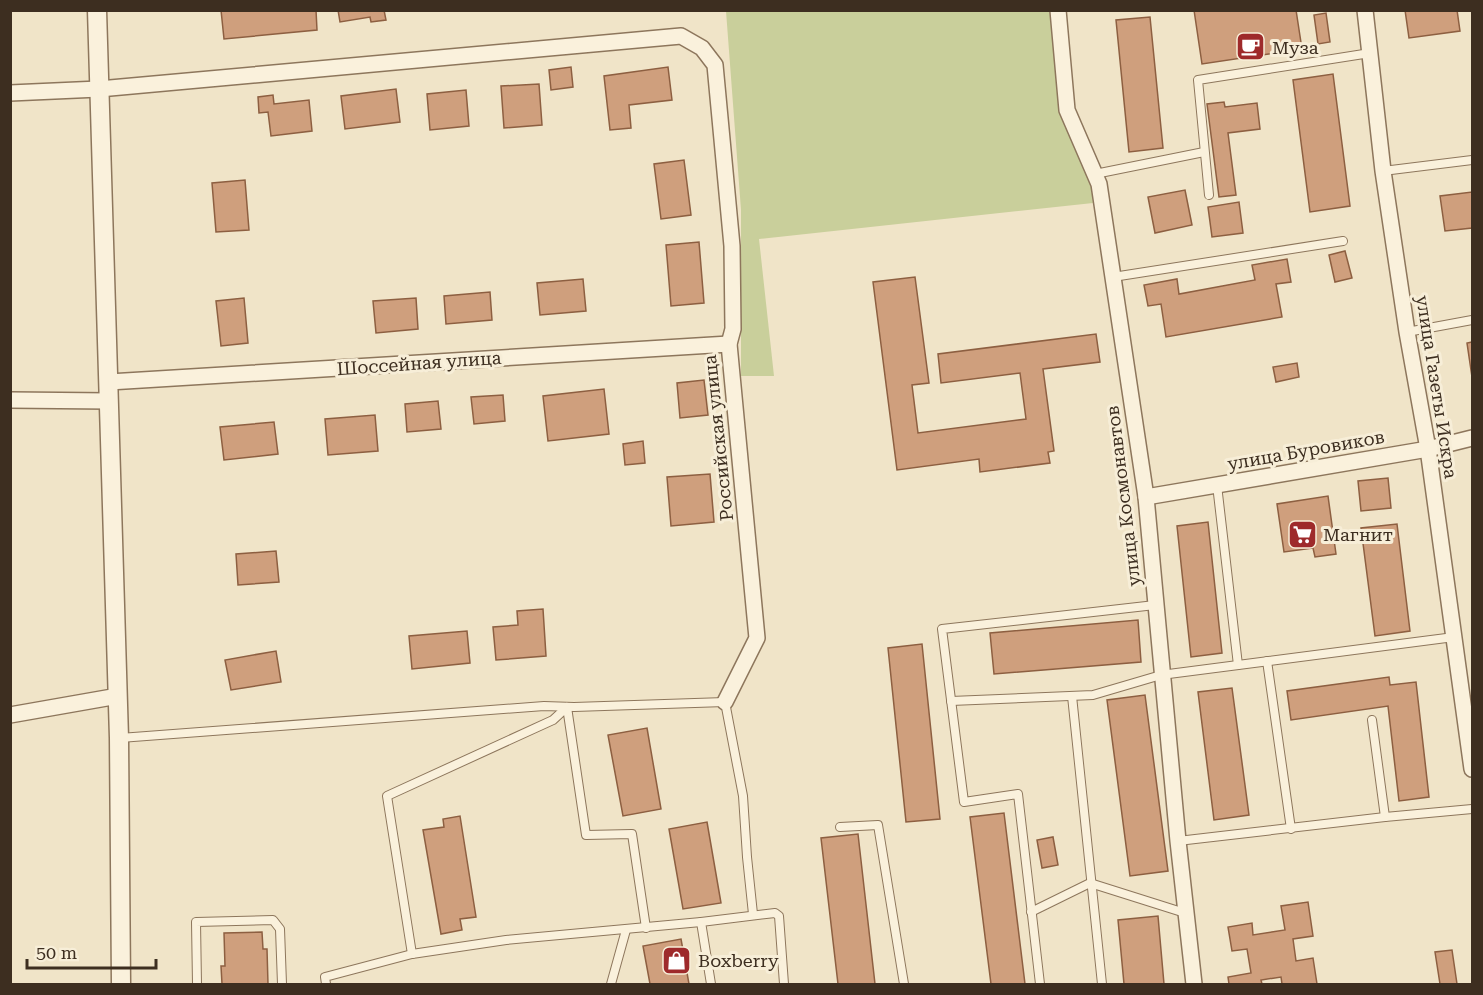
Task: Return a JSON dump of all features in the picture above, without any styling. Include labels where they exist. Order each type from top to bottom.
[{"type":"street","points":[[97,10],[118,696],[121,984]]},
{"type":"street","name":"улица Космонавтов","points":[[1058,10],[1067,110],[1099,184],[1146,497],[1161,675],[1194,984]]},
{"type":"street","name":"улица Газеты Искра","points":[[1365,10],[1383,171],[1407,332],[1428,449],[1473,769]]},
{"type":"street","name":"Российская улица","points":[[99,89],[681,36],[702,48],[715,65],[732,246],[734,329],[729,344],[757,639],[725,702]]},
{"type":"street","points":[[10,93],[99,89]]},
{"type":"street","name":"Шоссейная улица","points":[[109,382],[729,344]]},
{"type":"street","points":[[10,400],[109,401]]},
{"type":"street","name":"улица Буровиков","points":[[1146,497],[1428,449],[1473,438]]},
{"type":"street","points":[[10,715],[118,696]]},
{"type":"lane","points":[[1209,195],[1198,80],[1371,52]]},
{"type":"lane","points":[[1095,174],[1204,152]]},
{"type":"lane","points":[[1383,171],[1473,160]]},
{"type":"lane","points":[[1113,277],[1342,241]]},
{"type":"lane","points":[[1407,332],[1473,320]]},
{"type":"lane","points":[[1217,485],[1238,665]]},
{"type":"lane","points":[[1040,984],[1018,794],[963,802],[942,629],[1155,605]]},
{"type":"lane","points":[[951,701],[1093,695],[1161,675],[1454,637]]},
{"type":"lane","points":[[1267,661],[1291,829]]},
{"type":"lane","points":[[1072,696],[1102,984]]},
{"type":"lane","points":[[119,738],[544,706],[725,702],[744,796],[753,914]]},
{"type":"lane","points":[[567,707],[586,835],[632,834],[646,928]]},
{"type":"lane","points":[[412,954],[387,796],[553,720],[567,707]]},
{"type":"lane","points":[[1372,720],[1385,817]]},
{"type":"lane","points":[[1178,841],[1473,809]]},
{"type":"lane","points":[[840,827],[878,825],[904,984]]},
{"type":"lane","points":[[1031,912],[1090,883],[1185,913]]},
{"type":"lane","points":[[326,984],[325,977],[412,954],[506,940],[646,928],[775,912],[779,916],[784,984]]},
{"type":"lane","points":[[197,984],[196,922],[273,920],[280,929],[282,984]]},
{"type":"lane","points":[[701,922],[711,984]]},
{"type":"lane","points":[[611,984],[626,930]]},
{"type":"green space","points":[[726,11],[1053,11],[1064,112],[1090,176],[1093,203],[759,239],[774,376],[741,376],[741,210]]},
{"type":"building","points":[[221,10],[316,10],[317,30],[224,39]]},
{"type":"building","points":[[338,10],[384,10],[386,20],[371,22],[370,17],[340,22]]},
{"type":"building","points":[[1194,10],[1296,10],[1302,49],[1202,64]]},
{"type":"building","points":[[1405,10],[1457,10],[1460,31],[1409,38]]},
{"type":"building","points":[[1326,13],[1330,42],[1318,44],[1314,15]]},
{"type":"building","points":[[1150,17],[1163,148],[1129,152],[1116,20]]},
{"type":"building","points":[[571,67],[573,87],[551,90],[549,70]]},
{"type":"building","points":[[668,67],[672,100],[629,105],[631,128],[610,130],[604,76]]},
{"type":"building","points":[[1333,74],[1350,206],[1310,212],[1293,80]]},
{"type":"building","points":[[539,84],[542,125],[504,128],[501,86]]},
{"type":"building","points":[[396,89],[400,122],[345,129],[341,96]]},
{"type":"building","points":[[466,90],[469,126],[430,130],[427,94]]},
{"type":"building","points":[[273,95],[274,104],[309,100],[312,131],[271,136],[268,112],[259,113],[258,97]]},
{"type":"building","points":[[1224,102],[1225,107],[1257,103],[1260,129],[1228,133],[1236,195],[1219,197],[1207,104]]},
{"type":"building","points":[[684,160],[691,215],[661,219],[654,164]]},
{"type":"building","points":[[245,180],[249,230],[216,232],[212,183]]},
{"type":"building","points":[[1185,190],[1192,225],[1155,233],[1148,197]]},
{"type":"building","points":[[1472,192],[1472,228],[1445,231],[1440,196]]},
{"type":"building","points":[[1239,202],[1243,233],[1212,237],[1208,207]]},
{"type":"building","points":[[699,242],[704,303],[671,306],[666,245]]},
{"type":"building","points":[[1345,251],[1352,278],[1335,282],[1329,255]]},
{"type":"building","points":[[1287,259],[1291,282],[1276,284],[1282,317],[1166,337],[1161,304],[1148,306],[1144,285],[1177,279],[1179,294],[1255,280],[1252,265]]},
{"type":"building","points":[[915,277],[929,383],[912,385],[918,433],[1026,419],[1020,373],[941,383],[938,354],[1096,334],[1100,362],[1043,369],[1054,451],[1048,452],[1050,463],[980,472],[979,459],[897,470],[873,282]]},
{"type":"building","points":[[583,279],[586,311],[540,315],[537,283]]},
{"type":"building","points":[[490,292],[492,320],[446,324],[444,296]]},
{"type":"building","points":[[244,298],[248,343],[221,346],[216,301]]},
{"type":"building","points":[[416,298],[418,329],[376,333],[373,301]]},
{"type":"building","points":[[1472,342],[1472,377],[1467,343]]},
{"type":"building","points":[[1297,363],[1299,377],[1276,382],[1273,367]]},
{"type":"building","points":[[704,380],[708,415],[680,418],[677,383]]},
{"type":"building","points":[[604,389],[609,434],[548,441],[543,396]]},
{"type":"building","points":[[503,395],[505,421],[474,424],[471,397]]},
{"type":"building","points":[[438,401],[441,429],[407,432],[405,404]]},
{"type":"building","points":[[375,415],[378,451],[328,455],[325,419]]},
{"type":"building","points":[[274,422],[278,454],[224,460],[220,427]]},
{"type":"building","points":[[643,441],[645,463],[625,465],[623,444]]},
{"type":"building","points":[[710,474],[714,522],[671,526],[667,477]]},
{"type":"building","points":[[1388,478],[1391,508],[1361,511],[1358,481]]},
{"type":"building","points":[[1328,496],[1336,554],[1315,557],[1313,548],[1284,552],[1277,504]]},
{"type":"building","points":[[1208,522],[1222,653],[1191,657],[1177,526]]},
{"type":"building","points":[[1397,524],[1410,631],[1375,636],[1361,528]]},
{"type":"building","points":[[276,551],[279,582],[238,585],[236,554]]},
{"type":"building","points":[[543,609],[546,656],[496,660],[493,627],[518,625],[517,611]]},
{"type":"building","points":[[1138,620],[1141,662],[994,674],[990,633]]},
{"type":"building","points":[[467,631],[470,663],[412,669],[409,636]]},
{"type":"building","points":[[922,644],[940,819],[906,822],[888,648]]},
{"type":"building","points":[[276,651],[281,682],[231,690],[225,660]]},
{"type":"building","points":[[1389,677],[1390,685],[1416,682],[1429,797],[1399,801],[1388,706],[1291,720],[1287,691]]},
{"type":"building","points":[[1232,688],[1249,815],[1214,820],[1198,692]]},
{"type":"building","points":[[1145,695],[1168,871],[1130,876],[1107,700]]},
{"type":"building","points":[[647,728],[661,809],[623,816],[608,735]]},
{"type":"building","points":[[1004,813],[1025,984],[991,984],[970,817]]},
{"type":"building","points":[[460,816],[476,917],[460,919],[462,930],[441,934],[423,830],[444,827],[443,819]]},
{"type":"building","points":[[707,822],[721,903],[683,909],[669,829]]},
{"type":"building","points":[[858,834],[875,984],[838,984],[821,838]]},
{"type":"building","points":[[1053,837],[1058,865],[1042,868],[1037,840]]},
{"type":"building","points":[[1308,902],[1313,936],[1293,939],[1296,961],[1313,958],[1317,984],[1282,984],[1281,977],[1261,980],[1262,984],[1229,984],[1228,977],[1251,973],[1247,949],[1232,951],[1228,927],[1252,923],[1253,935],[1285,930],[1281,906]]},
{"type":"building","points":[[1158,916],[1164,984],[1124,984],[1118,920]]},
{"type":"building","points":[[262,932],[263,949],[267,949],[268,984],[222,984],[221,966],[225,966],[224,933]]},
{"type":"building","points":[[681,939],[689,984],[650,984],[643,946]]},
{"type":"building","points":[[1452,950],[1457,984],[1440,984],[1435,952]]},
{"type":"place","name":"Муза","points":[[1251,47]]},
{"type":"place","name":"Магнит","points":[[1302,534]]},
{"type":"place","name":"Boxberry","points":[[677,960]]}]
